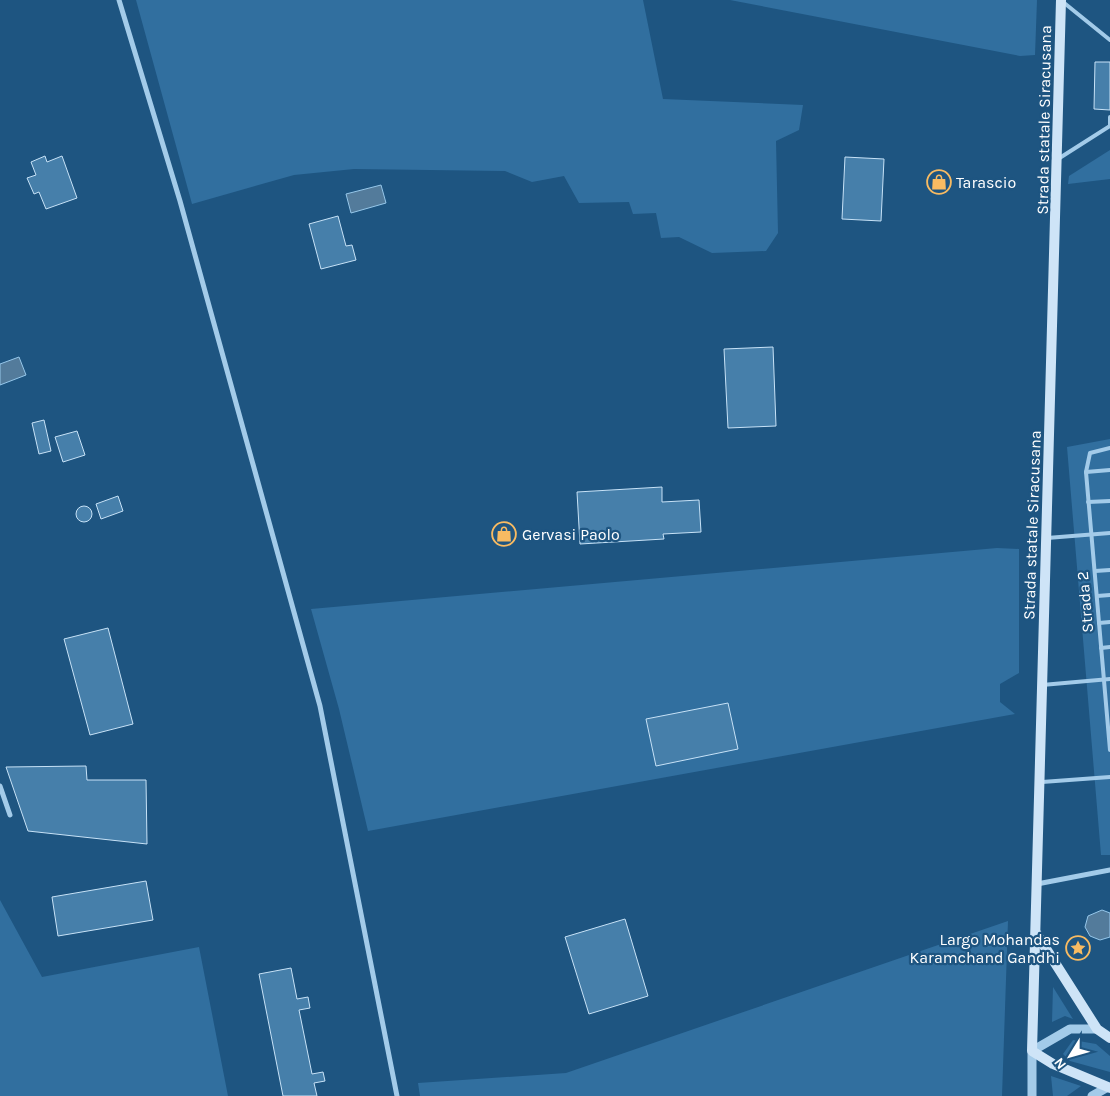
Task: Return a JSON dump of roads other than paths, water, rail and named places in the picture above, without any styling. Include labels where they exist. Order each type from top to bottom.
[{"type":"main road","name":"Strada statale Siracusana","points":[[1032,1051],[1061,0]]},
{"type":"main road","points":[[1036,933],[1097,1029],[1110,1038]]},
{"type":"main road","points":[[1032,1051],[1053,1064],[1109,1088]]},
{"type":"street","points":[[118,0],[180,201],[320,706],[397,1096]]},
{"type":"street","points":[[0,786],[10,815]]},
{"type":"street","points":[[1036,884],[1110,870]]},
{"type":"street","points":[[1032,1096],[1032,1051],[1070,1029],[1097,1029]]},
{"type":"street","points":[[1092,1096],[1109,1088]]},
{"type":"lane","points":[[1061,0],[1110,40]]},
{"type":"lane","points":[[1058,159],[1110,126],[1110,117]]},
{"type":"lane","name":"Strada 2","points":[[1110,448],[1090,453],[1086,472],[1110,750]]},
{"type":"lane","points":[[1086,472],[1110,470]]},
{"type":"lane","points":[[1088,502],[1110,500]]},
{"type":"lane","points":[[1047,538],[1110,533]]},
{"type":"lane","points":[[1094,571],[1110,570]]},
{"type":"lane","points":[[1096,596],[1110,595]]},
{"type":"lane","points":[[1099,623],[1110,622]]},
{"type":"lane","points":[[1101,648],[1110,647]]},
{"type":"lane","points":[[1042,685],[1110,680]]},
{"type":"lane","points":[[1039,782],[1110,776]]},
{"type":"place","name":"Tarascio","points":[[939,182]]},
{"type":"place","name":"Gervasi Paolo","points":[[504,534]]},
{"type":"place","name":"Largo Mohandas Karamchand Gandhi","points":[[1078,948]]}]
